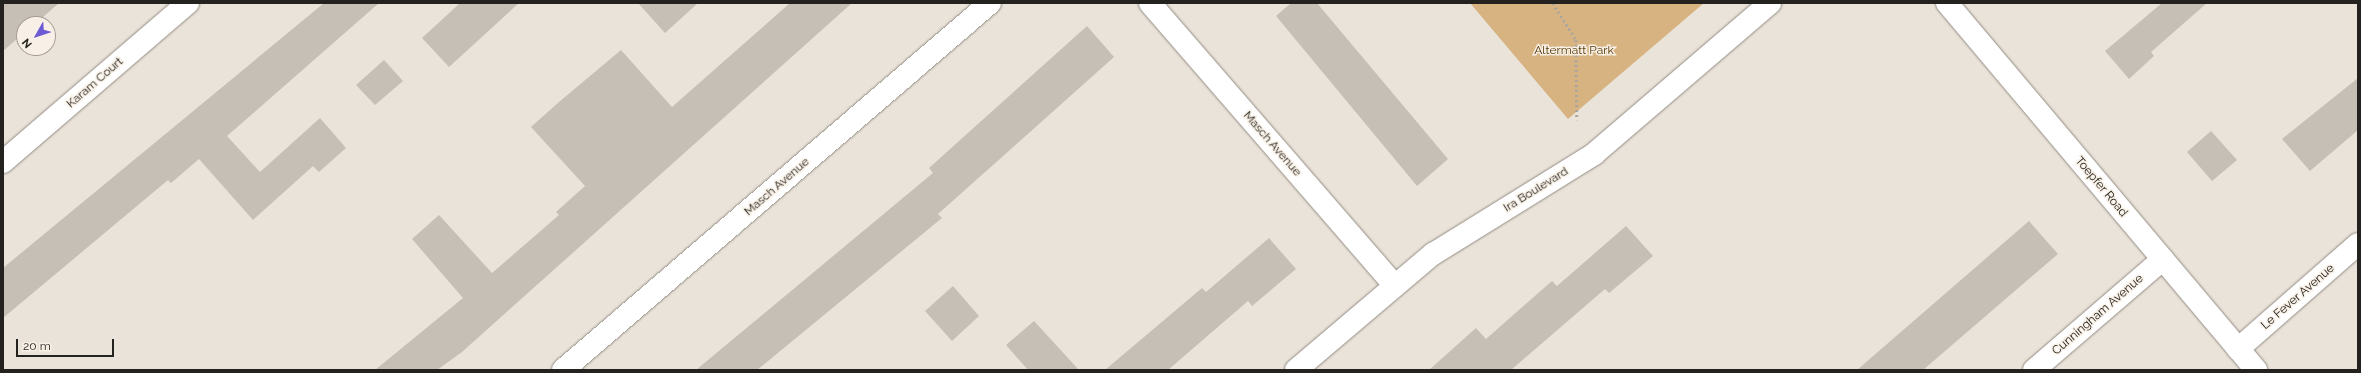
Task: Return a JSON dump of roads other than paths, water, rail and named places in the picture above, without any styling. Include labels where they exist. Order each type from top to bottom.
[{"type":"street","name":"Karam Court","points":[[3,162],[188,3]]},
{"type":"street","name":"Masch Avenue","points":[[563,370],[990,3]]},
{"type":"street","name":"Masch Avenue","points":[[1150,3],[1394,285]]},
{"type":"street","name":"Ira Boulevard","points":[[1296,370],[1394,285],[1433,254],[1594,154],[1770,3]]},
{"type":"street","name":"Toepfer Road","points":[[1947,3],[2256,370]]},
{"type":"street","name":"Le Fever Avenue","points":[[2238,349],[2358,244]]},
{"type":"street","name":"Cunningham Avenue","points":[[2034,370],[2163,259]]},
{"type":"park label","name":"Altermatt Park","points":[[1574,51]]}]
